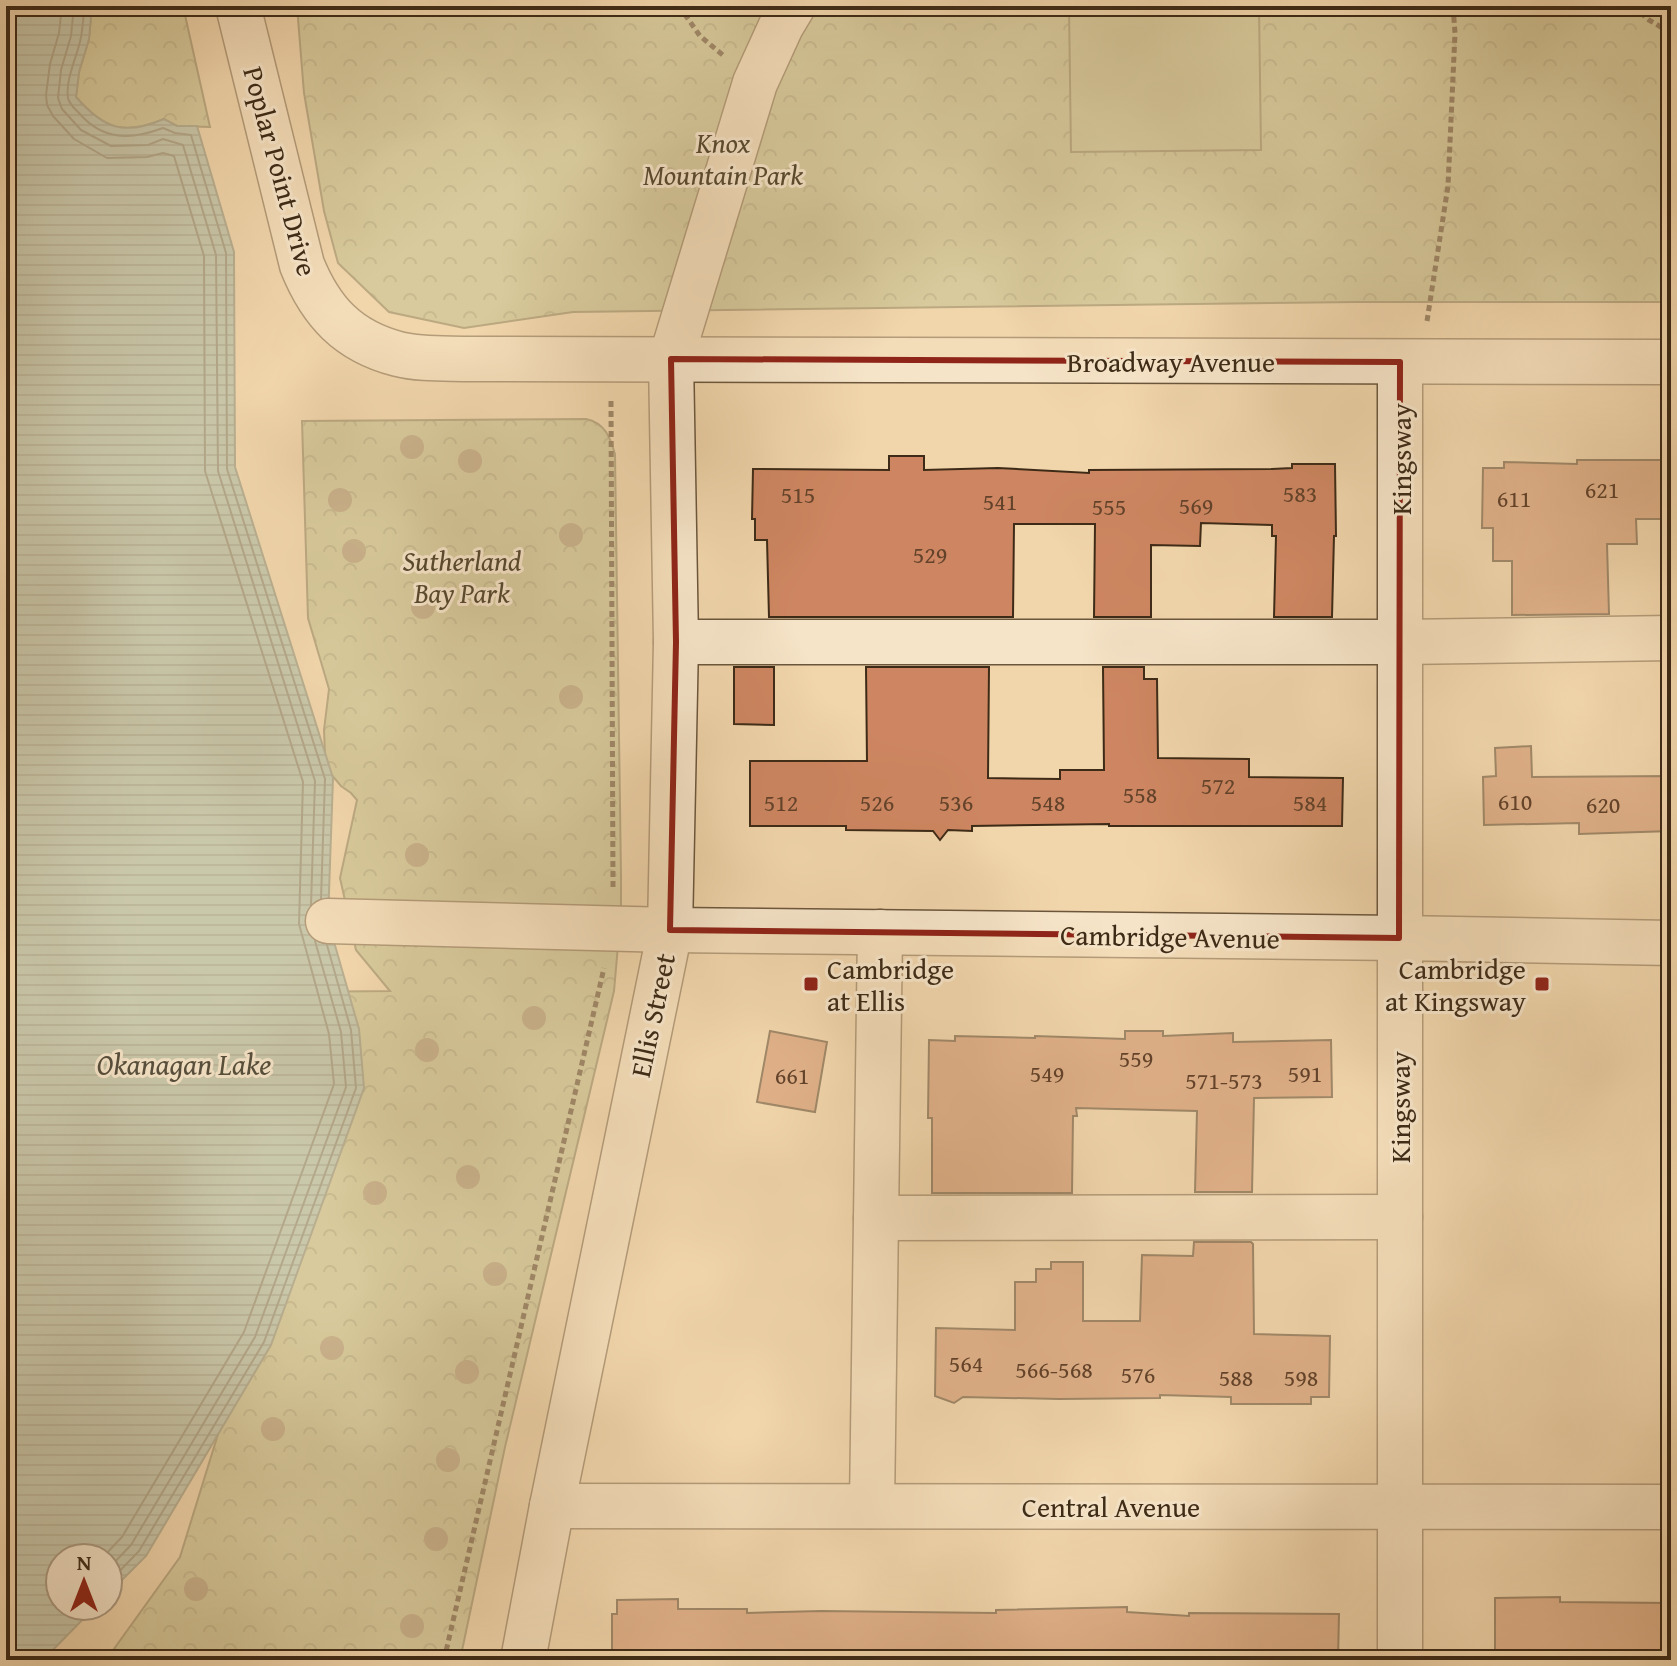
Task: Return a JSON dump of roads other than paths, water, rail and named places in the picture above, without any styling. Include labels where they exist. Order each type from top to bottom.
[{"type":"street","name":"Poplar Point Drive","points":[[238,6],[302,265],[318,300],[354,336],[399,354],[433,358],[671,359]]},
{"type":"street","name":"Ellis Street","points":[[523,1660],[670,930],[676,642],[671,359],[755,83],[793,6]]},
{"type":"street","name":"Broadway Avenue","points":[[671,359],[1671,362]]},
{"type":"street","name":"Kingsway","points":[[1400,362],[1400,1660]]},
{"type":"street","points":[[676,642],[1400,642],[1671,638]]},
{"type":"street","name":"Cambridge Avenue","points":[[328,921],[670,930],[1671,943]]},
{"type":"street","points":[[872,1506],[880,932]]},
{"type":"street","points":[[876,1218],[1400,1217]]},
{"type":"street","name":"Central Avenue","points":[[552,1506],[1671,1507]]},
{"type":"water","name":"Okanagan Lake","points":[[6,6],[92,6],[89,39],[79,72],[76,97],[96,116],[116,126],[137,127],[164,119],[177,126],[197,126],[234,252],[235,467],[333,778],[328,921],[359,1029],[364,1088],[271,1345],[146,1556],[124,1578],[124,1542],[44,1542],[44,1622],[80,1622],[43,1660],[6,1660]]},
{"type":"place","name":"Cambridge at Ellis","points":[[811,984]]},
{"type":"place","name":"Cambridge at Kingsway","points":[[1542,984]]},
{"type":"park label","name":"Knox Mountain Park","points":[[723,158]]},
{"type":"park label","name":"Sutherland Bay Park","points":[[462,576]]}]
